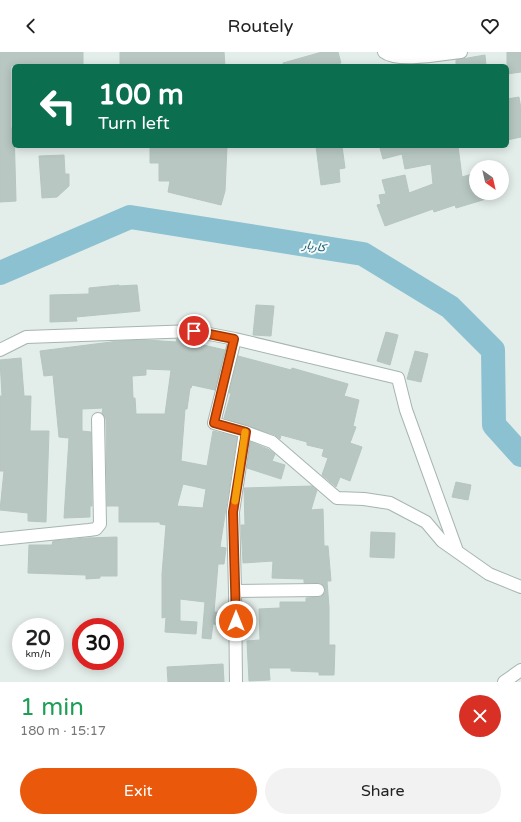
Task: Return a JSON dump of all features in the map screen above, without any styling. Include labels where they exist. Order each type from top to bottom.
[{"type":"street","points":[[384,52],[388,55],[401,57],[422,57],[460,52]]},
{"type":"street","points":[[0,350],[26,337],[194,331],[398,378],[406,410],[457,551]]},
{"type":"street","points":[[234,339],[214,423],[246,432],[272,442],[337,498],[364,499],[390,503],[426,522],[442,541],[489,574],[521,587]]},
{"type":"street","points":[[0,539],[96,529],[100,524],[98,419]]},
{"type":"street","points":[[236,682],[233,512],[246,432]]},
{"type":"street","points":[[235,591],[318,590]]},
{"type":"street","points":[[504,682],[521,670]]},
{"type":"building","points":[[0,52],[83,52],[83,64],[12,64],[11,128],[12,148],[15,148],[16,201],[0,202]]},
{"type":"building","points":[[120,52],[224,52],[225,64],[120,64]]},
{"type":"building","points":[[322,52],[338,52],[341,63],[283,64]]},
{"type":"building","points":[[507,52],[521,52],[521,72],[509,74],[509,64],[507,64]]},
{"type":"building","points":[[485,55],[486,64],[456,64],[456,60]]},
{"type":"building","points":[[519,97],[521,109],[521,137],[509,140],[509,99]]},
{"type":"building","points":[[150,148],[227,148],[225,191],[221,205],[168,192],[170,181],[159,181],[159,163],[150,163]]},
{"type":"building","points":[[316,148],[342,148],[345,168],[339,169],[340,182],[321,185]]},
{"type":"building","points":[[380,148],[458,148],[462,177],[469,175],[469,200],[483,200],[456,208],[455,205],[434,212],[433,209],[385,226],[377,205],[381,204],[379,195],[386,194],[382,180],[405,175],[409,193],[433,184],[431,164],[405,169],[402,154],[383,159]]},
{"type":"building","points":[[64,155],[65,174],[69,174],[69,186],[57,197],[42,198],[39,156]]},
{"type":"building","points":[[137,285],[140,311],[76,317],[77,321],[50,322],[50,295],[89,294],[89,288]]},
{"type":"building","points":[[256,305],[274,306],[271,336],[253,335]]},
{"type":"building","points":[[386,332],[398,335],[390,365],[377,361]]},
{"type":"building","points":[[177,339],[200,343],[199,344],[225,350],[215,390],[192,385],[190,388],[187,409],[185,409],[181,461],[207,466],[213,431],[237,437],[220,547],[226,548],[224,564],[218,564],[214,612],[227,613],[226,625],[213,624],[211,639],[202,638],[205,602],[180,599],[180,621],[197,622],[196,634],[165,632],[166,617],[162,618],[162,574],[166,525],[160,524],[160,522],[119,522],[119,506],[107,506],[106,419],[102,413],[103,408],[82,409],[82,431],[91,432],[92,506],[90,506],[90,517],[64,518],[69,438],[59,437],[53,375],[44,376],[40,351],[119,341],[146,340],[176,342]],"holes":[[[146,369],[171,370],[165,414],[136,414],[135,398],[133,398],[132,376],[146,375]],[[183,484],[206,489],[203,508],[177,506]]]},
{"type":"building","points":[[415,351],[428,354],[421,382],[407,379]]},
{"type":"building","points":[[238,356],[291,370],[292,368],[348,384],[344,396],[359,400],[353,426],[356,427],[350,443],[362,447],[350,481],[340,477],[336,487],[322,475],[328,458],[322,456],[324,449],[307,445],[307,442],[281,435],[280,439],[275,435],[224,418],[231,393],[229,393]]},
{"type":"building","points":[[21,358],[24,396],[31,396],[30,431],[49,431],[46,522],[28,521],[28,513],[0,510],[4,471],[0,471],[0,396],[2,396],[0,360]]},
{"type":"building","points":[[251,442],[268,449],[275,454],[272,461],[285,465],[281,479],[247,468]]},
{"type":"building","points":[[456,482],[471,485],[468,500],[452,497]]},
{"type":"building","points":[[312,486],[317,490],[311,510],[323,509],[324,546],[328,546],[331,581],[327,581],[329,645],[335,645],[334,675],[319,675],[319,672],[291,671],[291,668],[269,668],[270,680],[249,681],[247,641],[260,640],[259,609],[280,608],[280,602],[306,602],[306,598],[321,597],[325,593],[325,590],[321,583],[304,583],[304,579],[272,578],[273,561],[243,563],[241,525],[245,525],[244,488]]},
{"type":"building","points":[[371,532],[395,533],[394,558],[370,557]]},
{"type":"building","points":[[117,537],[117,576],[100,576],[100,578],[86,579],[86,575],[28,573],[29,545],[52,545],[53,541]]},
{"type":"building","points":[[223,664],[224,682],[168,682],[167,667]]},
{"type":"waterway","name":"کاربار","points":[[0,273],[130,217],[363,254],[450,307],[493,350],[494,425],[521,455]]},
{"type":"slow traffic","points":[[235,501],[245,432]]},
{"type":"route","points":[[194,331],[234,339],[214,423],[246,432],[233,512],[236,621]]}]
